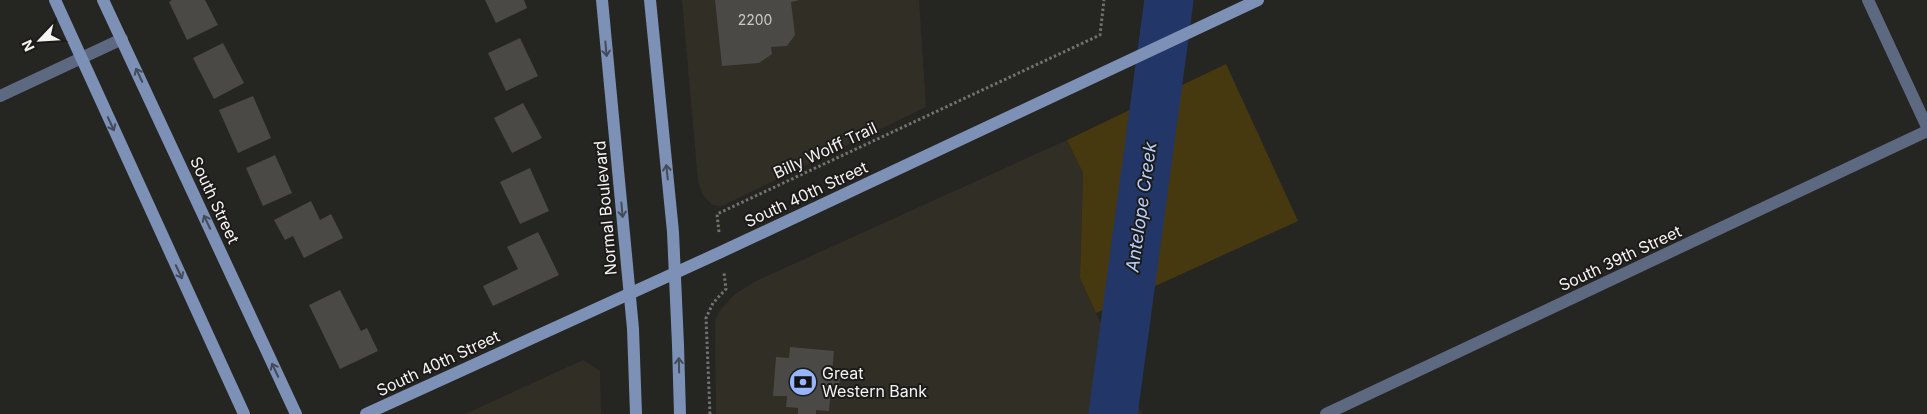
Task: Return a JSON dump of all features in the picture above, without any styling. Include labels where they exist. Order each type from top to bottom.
[{"type":"main road","points":[[55,0],[244,414]]},
{"type":"main road","name":"South Street","points":[[103,0],[296,414]]},
{"type":"main road","name":"Normal Boulevard","points":[[602,0],[630,294],[636,414]]},
{"type":"main road","points":[[650,0],[672,232],[680,414]]},
{"type":"main road","name":"South 40th Street","points":[[366,414],[721,252],[1258,0]]},
{"type":"street","points":[[1868,0],[1927,129]]},
{"type":"street","points":[[0,96],[122,39]]},
{"type":"street","name":"South 39th Street","points":[[1326,414],[1927,129]]},
{"type":"path","name":"Billy Wolff Trail","points":[[710,414],[706,318],[712,303],[726,289],[717,214],[1100,35],[1104,0]]},
{"type":"shaded area","points":[[682,0],[919,0],[926,107],[722,206],[712,205],[703,195],[698,181]]},
{"type":"shaded area","points":[[1226,64],[1298,221],[1096,313],[1080,278],[1083,173],[1067,140]]},
{"type":"shaded area","points":[[1067,140],[1083,173],[1080,278],[1142,414],[716,414],[715,321],[720,310],[735,294],[758,280]]},
{"type":"shaded area","points":[[583,360],[600,371],[601,414],[465,414]]},
{"type":"building","points":[[172,0],[205,0],[218,25],[187,40],[169,2]]},
{"type":"building","points":[[485,0],[524,0],[527,8],[496,23]]},
{"type":"building","points":[[715,0],[800,0],[791,2],[795,35],[787,46],[771,47],[772,54],[759,63],[722,66]]},
{"type":"building","points":[[520,38],[538,76],[506,91],[488,53]]},
{"type":"building","points":[[223,43],[244,83],[214,99],[193,58]]},
{"type":"building","points":[[253,96],[271,138],[238,153],[219,110]]},
{"type":"building","points":[[523,103],[542,138],[512,153],[494,118]]},
{"type":"building","points":[[275,155],[292,193],[263,206],[246,168]]},
{"type":"building","points":[[530,168],[549,211],[520,224],[500,182]]},
{"type":"building","points":[[311,201],[320,220],[331,214],[343,238],[304,258],[293,236],[285,240],[274,220]]},
{"type":"building","points":[[538,232],[559,275],[493,306],[483,286],[518,269],[507,247]]},
{"type":"building","points":[[340,290],[361,331],[367,328],[378,351],[340,369],[309,305]]},
{"type":"building","name":"Great Western Bank","points":[[790,347],[834,351],[832,374],[840,375],[839,390],[831,389],[829,411],[816,410],[816,414],[798,414],[798,408],[786,407],[787,396],[773,396],[776,357],[789,358]]},
{"type":"waterway","name":"Antelope Creek","points":[[1113,414],[1169,0]]},
{"type":"place","name":"Great Western Bank","points":[[803,382]]}]
